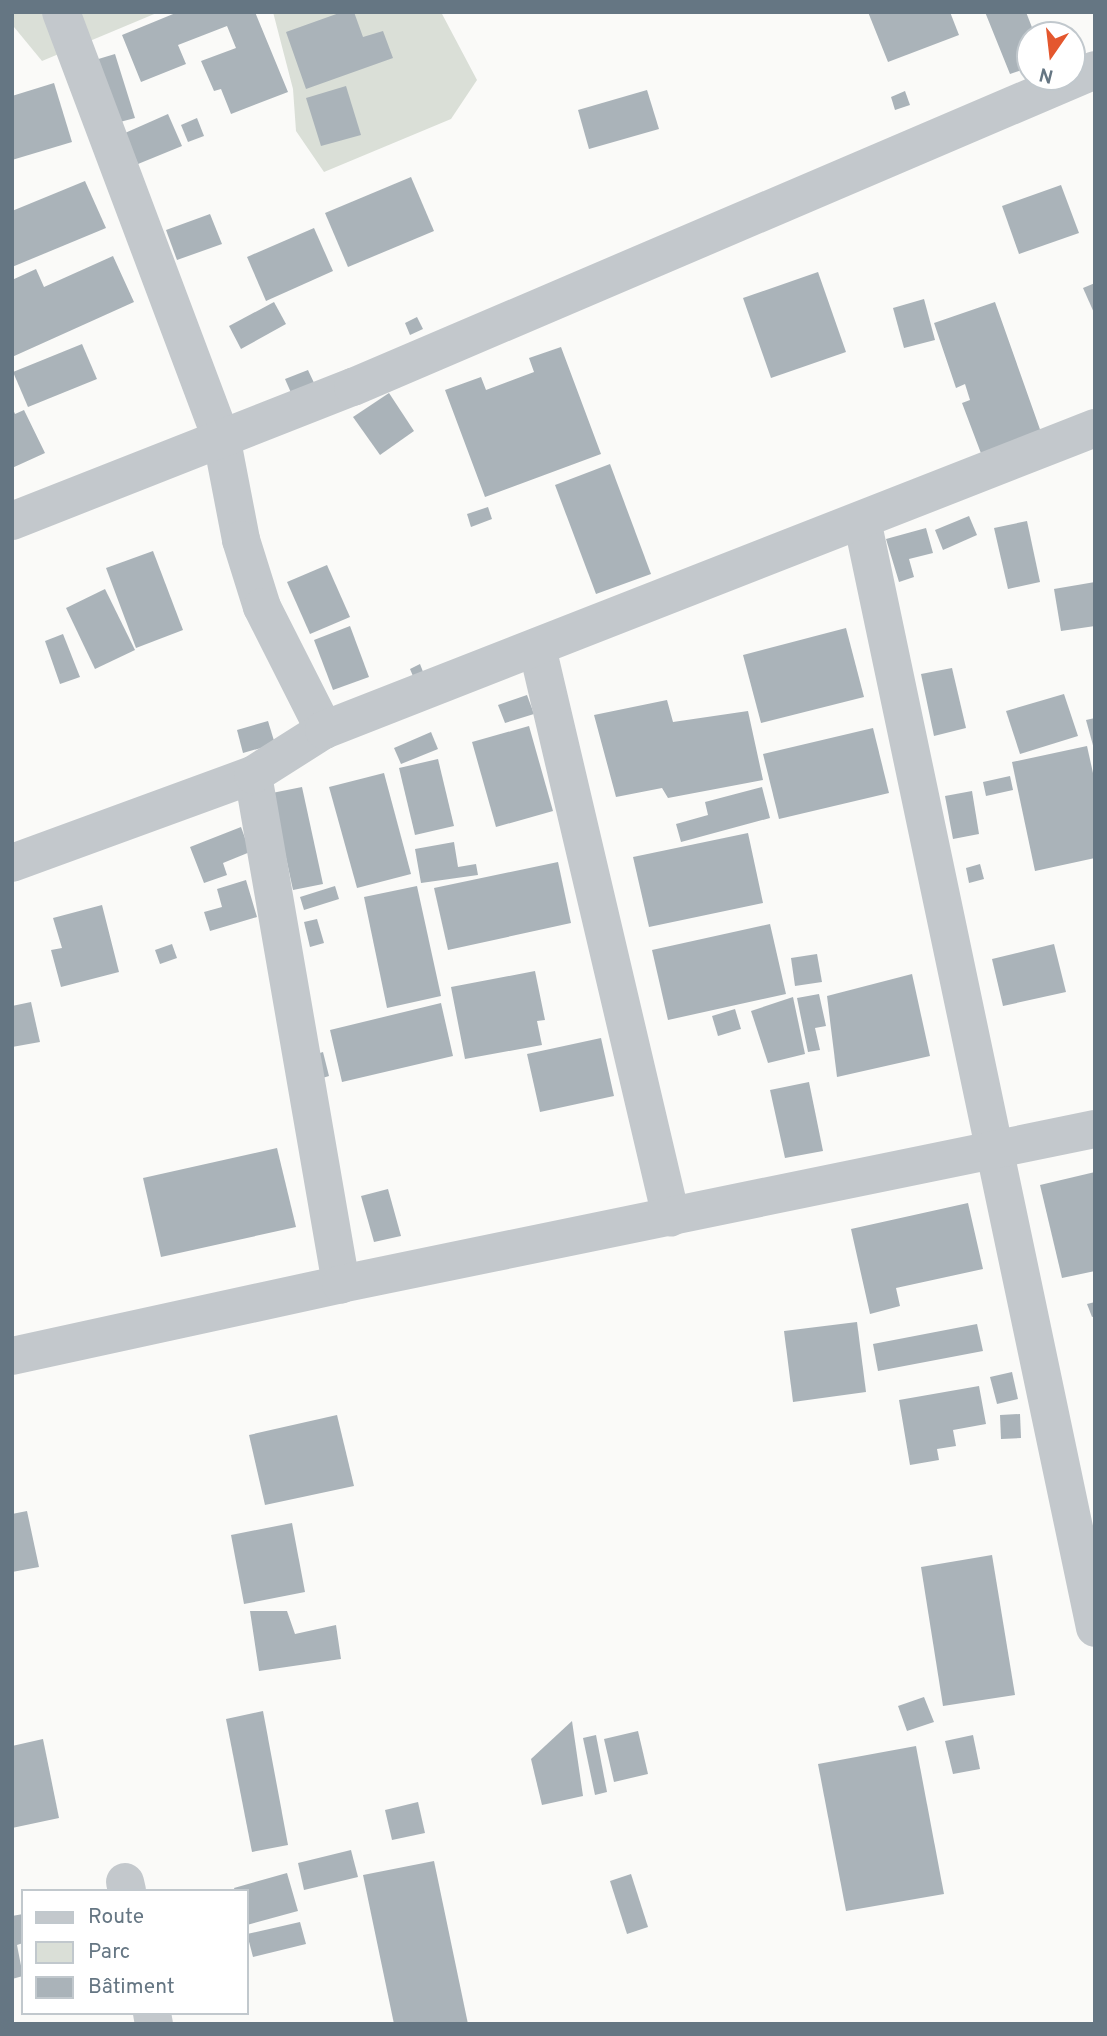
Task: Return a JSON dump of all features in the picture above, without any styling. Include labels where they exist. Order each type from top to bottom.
[{"type":"street","points":[[61,12],[222,440],[241,540],[262,607],[324,730]]},
{"type":"street","points":[[12,521],[222,440],[1095,70]]},
{"type":"street","points":[[12,863],[253,775],[324,730],[1095,428]]},
{"type":"street","points":[[862,520],[1095,1628]]},
{"type":"street","points":[[537,647],[671,1217]]},
{"type":"street","points":[[253,775],[341,1284]]},
{"type":"street","points":[[12,1356],[341,1284],[994,1152],[1095,1129]]},
{"type":"green space","points":[[12,12],[159,12],[42,61],[14,27]]},
{"type":"green space","points":[[273,12],[441,12],[477,80],[451,119],[324,172],[296,131],[293,89]]},
{"type":"building","points":[[178,12],[255,12],[288,92],[231,114],[221,89],[214,91],[201,61],[236,48],[227,26],[178,45],[186,64],[141,82],[122,35]]},
{"type":"building","points":[[342,12],[354,12],[363,37],[383,31],[393,58],[306,89],[286,32]]},
{"type":"building","points":[[868,12],[950,12],[959,35],[888,62]]},
{"type":"building","points":[[985,12],[1026,12],[1030,21],[1016,21],[1016,72],[1010,74]]},
{"type":"building","points":[[115,54],[135,118],[105,126],[85,63]]},
{"type":"building","points":[[54,83],[72,142],[12,160],[12,96]]},
{"type":"building","points":[[346,86],[361,135],[321,146],[306,98]]},
{"type":"building","points":[[647,90],[659,129],[589,149],[578,110]]},
{"type":"building","points":[[905,91],[910,105],[895,110],[891,97]]},
{"type":"building","points":[[168,114],[182,146],[138,164],[125,133]]},
{"type":"building","points":[[197,118],[204,136],[188,142],[181,125]]},
{"type":"building","points":[[411,177],[434,231],[348,267],[325,213]]},
{"type":"building","points":[[85,181],[106,228],[12,267],[12,211]]},
{"type":"building","points":[[1061,185],[1079,233],[1019,254],[1002,206]]},
{"type":"building","points":[[210,214],[222,244],[177,260],[166,230]]},
{"type":"building","points":[[314,228],[333,271],[266,301],[247,257]]},
{"type":"building","points":[[113,256],[134,302],[12,357],[12,280],[36,269],[44,287]]},
{"type":"building","points":[[818,272],[846,352],[771,378],[743,298]]},
{"type":"building","points":[[1095,283],[1095,315],[1083,288]]},
{"type":"building","points":[[924,299],[935,340],[904,348],[893,308]]},
{"type":"building","points":[[274,302],[286,324],[241,349],[229,326]]},
{"type":"building","points":[[995,302],[1042,435],[982,456],[962,403],[970,400],[965,384],[956,388],[934,323]]},
{"type":"building","points":[[417,317],[423,329],[410,335],[405,323]]},
{"type":"building","points":[[82,344],[97,379],[28,407],[13,372]]},
{"type":"building","points":[[561,347],[601,454],[485,497],[445,390],[481,377],[486,390],[534,372],[529,358]]},
{"type":"building","points":[[308,370],[315,385],[292,395],[285,379]]},
{"type":"building","points":[[389,393],[414,431],[380,455],[353,417]]},
{"type":"building","points":[[12,407],[15,414],[24,410],[45,453],[12,468]]},
{"type":"building","points":[[610,464],[651,574],[596,594],[555,485]]},
{"type":"building","points":[[488,507],[492,519],[471,527],[467,514]]},
{"type":"building","points":[[969,516],[977,535],[943,550],[935,530]]},
{"type":"building","points":[[1027,521],[1040,582],[1008,589],[994,528]]},
{"type":"building","points":[[926,528],[933,553],[909,559],[914,577],[899,582],[886,539]]},
{"type":"building","points":[[153,551],[183,630],[136,648],[106,568]]},
{"type":"building","points":[[327,565],[350,617],[310,634],[287,582]]},
{"type":"building","points":[[1095,582],[1095,626],[1061,631],[1054,589]]},
{"type":"building","points":[[105,589],[135,650],[95,669],[66,608]]},
{"type":"building","points":[[350,626],[369,677],[333,690],[314,640]]},
{"type":"building","points":[[846,628],[864,697],[761,723],[743,655]]},
{"type":"building","points":[[63,634],[80,677],[60,684],[45,641]]},
{"type":"building","points":[[420,664],[425,677],[415,681],[410,669]]},
{"type":"building","points":[[952,668],[966,728],[934,736],[921,674]]},
{"type":"building","points":[[1064,694],[1078,736],[1020,754],[1006,711]]},
{"type":"building","points":[[527,695],[534,714],[505,723],[498,705]]},
{"type":"building","points":[[667,700],[673,722],[748,711],[763,780],[668,798],[662,788],[616,797],[594,715]]},
{"type":"building","points":[[1095,718],[1095,749],[1094,749],[1086,720]]},
{"type":"building","points":[[268,721],[275,744],[243,753],[237,730]]},
{"type":"building","points":[[529,726],[553,811],[496,827],[472,742]]},
{"type":"building","points":[[873,728],[889,793],[779,819],[763,754]]},
{"type":"building","points":[[431,732],[438,749],[401,764],[394,748]]},
{"type":"building","points":[[1087,746],[1095,782],[1095,858],[1035,871],[1012,762]]},
{"type":"building","points":[[438,759],[454,826],[415,835],[399,768]]},
{"type":"building","points":[[384,773],[411,874],[357,888],[329,787]]},
{"type":"building","points":[[1010,776],[1013,790],[986,796],[983,782]]},
{"type":"building","points":[[302,787],[323,884],[293,890],[272,793]]},
{"type":"building","points":[[762,787],[770,818],[681,842],[676,824],[708,815],[705,802]]},
{"type":"building","points":[[972,791],[979,834],[953,839],[945,796]]},
{"type":"building","points":[[241,827],[250,852],[223,863],[227,875],[204,883],[190,847]]},
{"type":"building","points":[[748,833],[763,903],[649,927],[633,857]]},
{"type":"building","points":[[454,842],[458,867],[476,864],[478,875],[421,883],[415,849]]},
{"type":"building","points":[[558,862],[571,923],[448,950],[434,888]]},
{"type":"building","points":[[980,864],[984,879],[969,883],[966,868]]},
{"type":"building","points":[[246,880],[257,917],[210,931],[204,912],[222,907],[217,889]]},
{"type":"building","points":[[335,886],[339,899],[304,910],[300,897]]},
{"type":"building","points":[[417,886],[441,996],[387,1008],[364,897]]},
{"type":"building","points":[[102,905],[119,972],[61,987],[51,950],[62,948],[53,918]]},
{"type":"building","points":[[317,919],[324,943],[310,947],[304,922]]},
{"type":"building","points":[[770,924],[786,994],[668,1020],[652,950]]},
{"type":"building","points":[[172,944],[177,958],[160,964],[155,950]]},
{"type":"building","points":[[1054,944],[1066,992],[1003,1006],[992,959]]},
{"type":"building","points":[[817,954],[822,982],[795,986],[791,958]]},
{"type":"building","points":[[535,971],[545,1020],[537,1021],[542,1045],[465,1059],[451,987]]},
{"type":"building","points":[[912,974],[930,1056],[837,1077],[827,996]]},
{"type":"building","points":[[819,994],[826,1026],[815,1028],[820,1050],[808,1052],[797,998]]},
{"type":"building","points":[[793,997],[805,1054],[768,1063],[751,1011]]},
{"type":"building","points":[[31,1002],[40,1042],[12,1047],[12,1006]]},
{"type":"building","points":[[441,1003],[453,1056],[342,1082],[330,1030]]},
{"type":"building","points":[[735,1009],[741,1029],[718,1036],[712,1016]]},
{"type":"building","points":[[601,1038],[614,1096],[540,1112],[527,1054]]},
{"type":"building","points":[[323,1052],[329,1076],[316,1080],[310,1056]]},
{"type":"building","points":[[809,1082],[823,1151],[785,1158],[770,1090]]},
{"type":"building","points":[[277,1148],[296,1227],[161,1257],[143,1178]]},
{"type":"building","points":[[1095,1172],[1095,1271],[1062,1278],[1040,1185]]},
{"type":"building","points":[[388,1189],[401,1236],[374,1242],[361,1196]]},
{"type":"building","points":[[968,1203],[983,1269],[896,1288],[900,1306],[870,1314],[851,1229]]},
{"type":"building","points":[[1095,1302],[1095,1316],[1092,1317],[1087,1304]]},
{"type":"building","points":[[857,1322],[866,1392],[793,1402],[784,1331]]},
{"type":"building","points":[[977,1324],[983,1351],[878,1371],[873,1344]]},
{"type":"building","points":[[1012,1372],[1018,1399],[997,1404],[990,1377]]},
{"type":"building","points":[[979,1386],[986,1424],[953,1430],[956,1446],[937,1449],[939,1460],[910,1465],[899,1400]]},
{"type":"building","points":[[1020,1414],[1021,1438],[1001,1439],[1000,1415]]},
{"type":"building","points":[[337,1415],[354,1486],[265,1505],[249,1435]]},
{"type":"building","points":[[27,1511],[39,1567],[12,1572],[12,1514]]},
{"type":"building","points":[[292,1523],[305,1592],[244,1604],[231,1535]]},
{"type":"building","points":[[992,1555],[1015,1695],[943,1706],[921,1567]]},
{"type":"building","points":[[250,1611],[287,1611],[295,1634],[336,1625],[341,1659],[259,1671]]},
{"type":"building","points":[[924,1697],[934,1722],[907,1731],[898,1706]]},
{"type":"building","points":[[263,1711],[288,1845],[252,1852],[226,1719]]},
{"type":"building","points":[[572,1721],[583,1796],[542,1805],[531,1759]]},
{"type":"building","points":[[638,1731],[648,1774],[614,1782],[604,1739]]},
{"type":"building","points":[[596,1735],[607,1792],[595,1795],[583,1738]]},
{"type":"building","points":[[973,1735],[980,1769],[953,1774],[945,1741]]},
{"type":"building","points":[[43,1739],[59,1818],[12,1828],[12,1746]]},
{"type":"building","points":[[916,1746],[944,1894],[846,1911],[818,1764]]},
{"type":"building","points":[[418,1802],[425,1833],[392,1840],[385,1810]]},
{"type":"building","points":[[351,1850],[358,1877],[304,1890],[298,1863]]},
{"type":"building","points":[[434,1861],[468,2024],[394,2024],[363,1875]]},
{"type":"building","points":[[287,1873],[298,1911],[248,1925],[248,1889],[234,1888]]},
{"type":"building","points":[[631,1874],[648,1927],[627,1934],[610,1881]]},
{"type":"building","points":[[21,1914],[21,1944],[17,1945],[21,1977],[12,1979],[12,1916]]},
{"type":"building","points":[[300,1922],[306,1944],[253,1957],[248,1934]]}]
